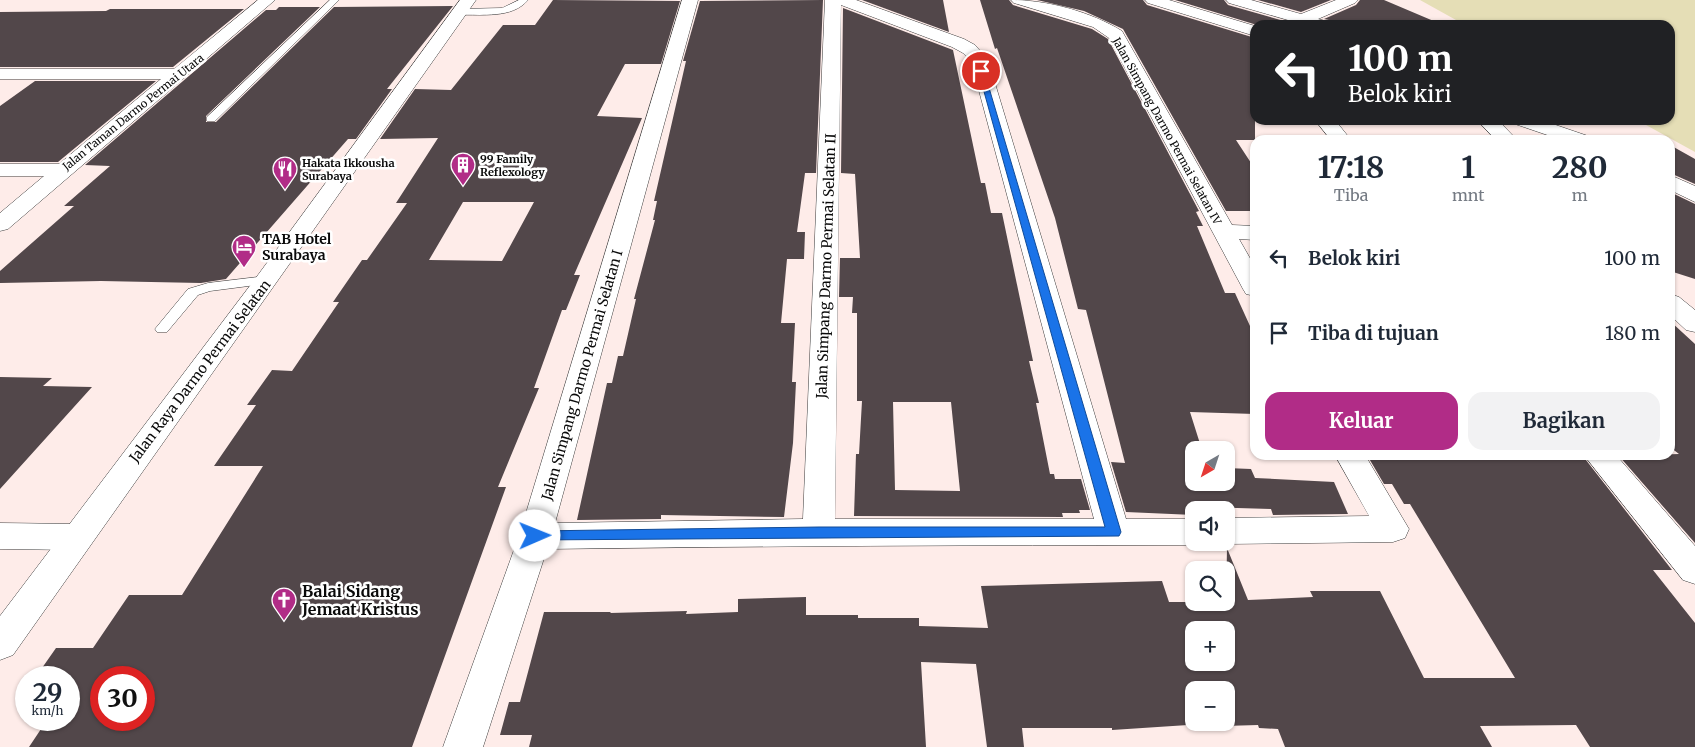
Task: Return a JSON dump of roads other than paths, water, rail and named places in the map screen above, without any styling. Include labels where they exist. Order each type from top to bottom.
[{"type":"street","name":"Jalan Taman Darmo Permai Utara","points":[[0,224],[62,170],[267,0]]},
{"type":"street","name":"Jalan Simpang Darmo Permai Selatan I","points":[[463,747],[535,536],[690,0]]},
{"type":"street","name":"Jalan Simpang Darmo Permai Selatan II","points":[[819,532],[833,0]]},
{"type":"street","points":[[842,0],[958,43],[969,49],[979,60],[1114,532]]},
{"type":"street","name":"Jalan Simpang Darmo Permai Selatan IV","points":[[1019,0],[1099,24],[1116,35],[1250,280]]},
{"type":"street","points":[[1153,0],[1250,29]]},
{"type":"street","points":[[1234,0],[1306,20]]},
{"type":"street","points":[[1303,19],[1350,0]]},
{"type":"street","name":"Jalan Raya Darmo Permai Selatan","points":[[0,644],[77,536],[267,280],[464,6]]},
{"type":"street","points":[[1230,22],[1258,6]]},
{"type":"street","points":[[0,74],[180,74]]},
{"type":"street","points":[[1329,125],[1337,135]]},
{"type":"street","points":[[1492,125],[1502,135]]},
{"type":"street","points":[[1537,125],[1566,135]]},
{"type":"street","points":[[0,170],[62,170]]},
{"type":"street","points":[[1675,184],[1695,195]]},
{"type":"street","points":[[1222,232],[1250,234]]},
{"type":"street","points":[[1675,306],[1695,324]]},
{"type":"street","points":[[1235,531],[1393,529],[1353,460]]},
{"type":"street","points":[[1603,460],[1695,570]]},
{"type":"street","points":[[535,536],[819,532],[1185,532]]},
{"type":"street","points":[[0,536],[77,536]]},
{"type":"lane","points":[[211,119],[335,0]]},
{"type":"lane","points":[[464,6],[510,9],[519,6],[524,0]]},
{"type":"lane","points":[[162,330],[192,292],[208,287],[267,280]]},
{"type":"place","name":"99 Family Reflexology","points":[[463,186]]},
{"type":"place","name":"Hakata Ikkousha Surabaya","points":[[285,190]]},
{"type":"place","name":"TAB Hotel Surabaya","points":[[244,268]]},
{"type":"place","name":"Balai Sidang Jemaat Kristus","points":[[284,621]]}]
